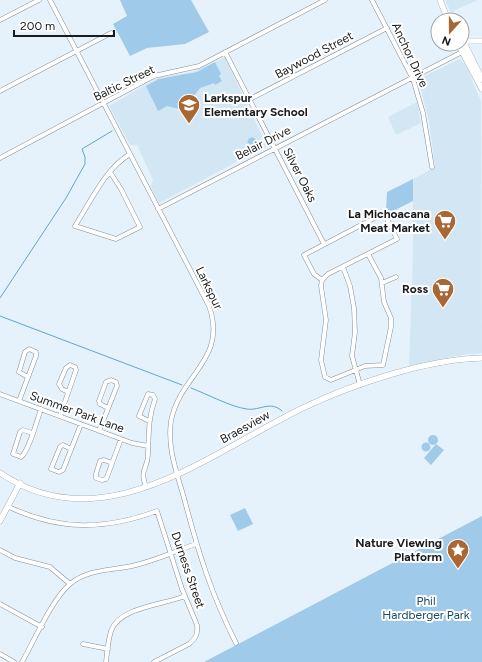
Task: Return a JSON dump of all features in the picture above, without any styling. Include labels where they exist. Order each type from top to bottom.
[{"type":"street","points":[[0,20],[39,0]]},
{"type":"street","name":"Larkspur","points":[[50,0],[209,306],[214,324],[212,343],[208,355],[185,387],[173,413],[170,441],[177,473],[204,573],[236,643]]},
{"type":"street","name":"Baltic Street","points":[[0,158],[104,104],[154,76],[194,68],[325,0]]},
{"type":"street","name":"Anchor Drive","points":[[372,0],[412,77],[421,105],[432,168]]},
{"type":"street","points":[[440,0],[446,12]]},
{"type":"street","name":"Baywood Street","points":[[250,99],[387,28]]},
{"type":"street","points":[[0,90],[111,33]]},
{"type":"street","points":[[470,41],[482,41]]},
{"type":"street","name":"Silver Oaks","points":[[225,52],[324,244]]},
{"type":"street","points":[[462,52],[466,53],[474,63]]},
{"type":"street","points":[[462,52],[482,89]]},
{"type":"street","name":"Belair Drive","points":[[158,209],[462,52]]},
{"type":"street","points":[[468,52],[482,79]]},
{"type":"street","points":[[110,172],[121,189],[140,227],[119,238],[113,239],[75,226],[110,172],[116,163],[130,154]]},
{"type":"street","points":[[322,280],[314,274],[304,254],[384,213],[397,239],[328,274],[322,280],[321,290],[326,320],[321,364],[325,377],[329,380],[369,366],[383,365],[391,323],[384,302],[382,283],[368,254]]},
{"type":"street","points":[[343,267],[350,286],[354,308],[355,332],[351,354],[360,385]]},
{"type":"street","points":[[382,283],[396,277]]},
{"type":"street","points":[[20,401],[36,354],[35,351],[29,349],[25,352],[19,372],[28,377]]},
{"type":"street","name":"Braesview","points":[[0,473],[20,483],[54,496],[84,499],[113,497],[146,487],[210,459],[304,407],[360,385],[405,371],[435,364],[482,358]]},
{"type":"street","points":[[60,416],[76,370],[75,367],[70,365],[66,368],[59,384],[62,389],[68,392]]},
{"type":"street","points":[[100,431],[117,386],[116,382],[111,380],[106,382],[99,400],[100,404],[108,408]]},
{"type":"street","points":[[146,487],[142,474],[148,459],[149,421],[155,399],[153,395],[148,394],[139,416],[149,421]]},
{"type":"street","name":"Summer Park Lane","points":[[0,395],[121,439],[148,446]]},
{"type":"street","points":[[32,433],[23,430],[20,432],[13,454],[22,456],[32,433],[41,409]]},
{"type":"street","points":[[71,449],[63,445],[60,447],[51,467],[53,470],[62,471],[71,449],[81,424]]},
{"type":"street","points":[[112,463],[104,460],[100,461],[96,478],[102,480],[106,479],[112,463],[121,439]]},
{"type":"street","points":[[0,521],[9,507],[20,483]]},
{"type":"street","name":"Durness Street","points":[[9,507],[50,522],[86,526],[122,522],[157,511],[185,596],[197,625],[197,635],[189,644],[154,662]]},
{"type":"street","points":[[22,662],[60,595],[70,584],[89,573],[135,565],[196,544]]},
{"type":"street","points":[[0,550],[15,558],[50,567],[70,584]]},
{"type":"street","points":[[106,662],[112,630],[116,622],[123,616],[185,596]]},
{"type":"street","points":[[0,604],[42,627]]},
{"type":"street","points":[[83,644],[108,649]]},
{"type":"street","points":[[0,654],[14,662]]},
{"type":"shaded area","points":[[445,0],[478,0],[451,12]]},
{"type":"shaded area","name":"Larkspur Elementary School","points":[[225,57],[267,146],[159,203],[151,187],[153,180],[137,145],[130,145],[109,106],[157,78],[192,72]]},
{"type":"shaded area","points":[[460,59],[466,66],[481,101],[482,353],[462,355],[409,366],[413,252],[413,179],[435,167],[429,120],[418,79]]},
{"type":"shaded area","points":[[417,102],[421,123],[396,135],[388,117]]},
{"type":"green space","points":[[120,0],[191,0],[209,32],[185,44],[147,48],[130,56],[113,24],[127,16]]},
{"type":"green space","points":[[215,62],[221,74],[219,76],[222,81],[215,85],[214,83],[200,88],[183,110],[167,106],[158,111],[146,86],[159,79],[197,72]]},
{"type":"green space","points":[[252,137],[257,142],[252,147],[247,142]]},
{"type":"green space","points":[[413,179],[413,201],[389,213],[386,211],[387,192]]},
{"type":"green space","points":[[431,435],[435,435],[438,440],[435,445],[431,445],[428,442],[428,438]]},
{"type":"green space","points":[[426,442],[431,447],[426,452],[421,447]]},
{"type":"green space","points":[[436,444],[444,450],[431,465],[424,458]]},
{"type":"green space","points":[[245,508],[253,524],[238,531],[230,515]]},
{"type":"green space","name":"Phil Hardberger Park","points":[[482,516],[482,662],[204,662]]},
{"type":"waterway","points":[[0,298],[66,198],[85,164],[85,157],[82,149],[112,131]]},
{"type":"waterway","points":[[0,316],[182,385]]},
{"type":"waterway","points":[[191,388],[241,408],[252,409],[273,406],[282,411]]},
{"type":"place","name":"Larkspur Elementary School","points":[[189,124]]},
{"type":"place","name":"La Michoacana Meat Market","points":[[445,240]]},
{"type":"place","name":"Ross","points":[[443,308]]},
{"type":"place","name":"Nature Viewing Platform","points":[[458,570]]}]
